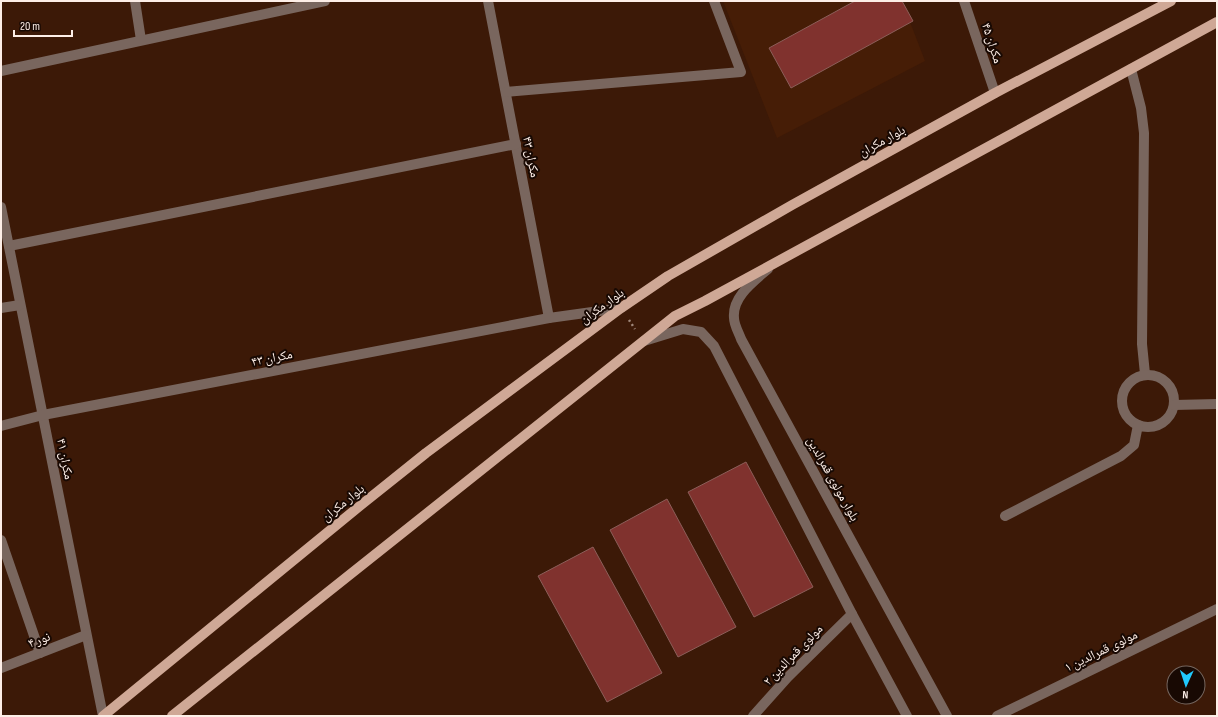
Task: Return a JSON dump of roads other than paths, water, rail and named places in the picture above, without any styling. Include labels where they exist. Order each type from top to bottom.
[{"type":"main road","name":"بلوار مکران","points":[[103,716],[378,491],[433,448],[621,308],[668,276],[792,205],[995,93],[1171,1]]},
{"type":"main road","points":[[172,716],[675,316],[1217,22]]},
{"type":"street","points":[[135,1],[141,40]]},
{"type":"street","points":[[1,71],[325,1]]},
{"type":"street","name":"مکران ۴۳","points":[[488,1],[549,318]]},
{"type":"street","points":[[506,92],[741,72],[714,1]]},
{"type":"street","name":"مکران ۴۵","points":[[964,1],[995,93]]},
{"type":"street","points":[[1131,69],[1141,108],[1144,133],[1142,344],[1145,374]]},
{"type":"street","points":[[9,246],[516,144]]},
{"type":"street","name":"مکران ۴۱","points":[[1,207],[103,716]]},
{"type":"street","name":"بلوار مولوی قمرالدین","points":[[778,261],[750,284],[737,300],[734,318],[742,339],[947,716]]},
{"type":"street","points":[[1,308],[20,304]]},
{"type":"street","name":"مکران ۴۳","points":[[1,426],[43,416],[549,318],[621,308]]},
{"type":"street","points":[[644,341],[683,329],[702,332],[714,346],[852,614],[907,716]]},
{"type":"street","points":[[1145,374],[1153,375],[1161,377],[1173,390],[1175,399],[1174,405],[1170,416],[1164,422],[1155,426],[1146,427],[1138,425],[1130,420],[1122,405],[1122,397],[1130,382],[1137,377],[1145,374]]},
{"type":"street","points":[[1174,405],[1217,404]]},
{"type":"street","points":[[1005,516],[1121,456],[1134,444],[1138,425]]},
{"type":"street","points":[[1,540],[40,653]]},
{"type":"street","name":"مولوی قمرالدین ۱","points":[[997,716],[1217,609]]},
{"type":"street","name":"مولوی قمرالدین ۲","points":[[753,716],[788,677],[852,614]]},
{"type":"street","name":"نور ۴","points":[[1,668],[86,635]]}]
